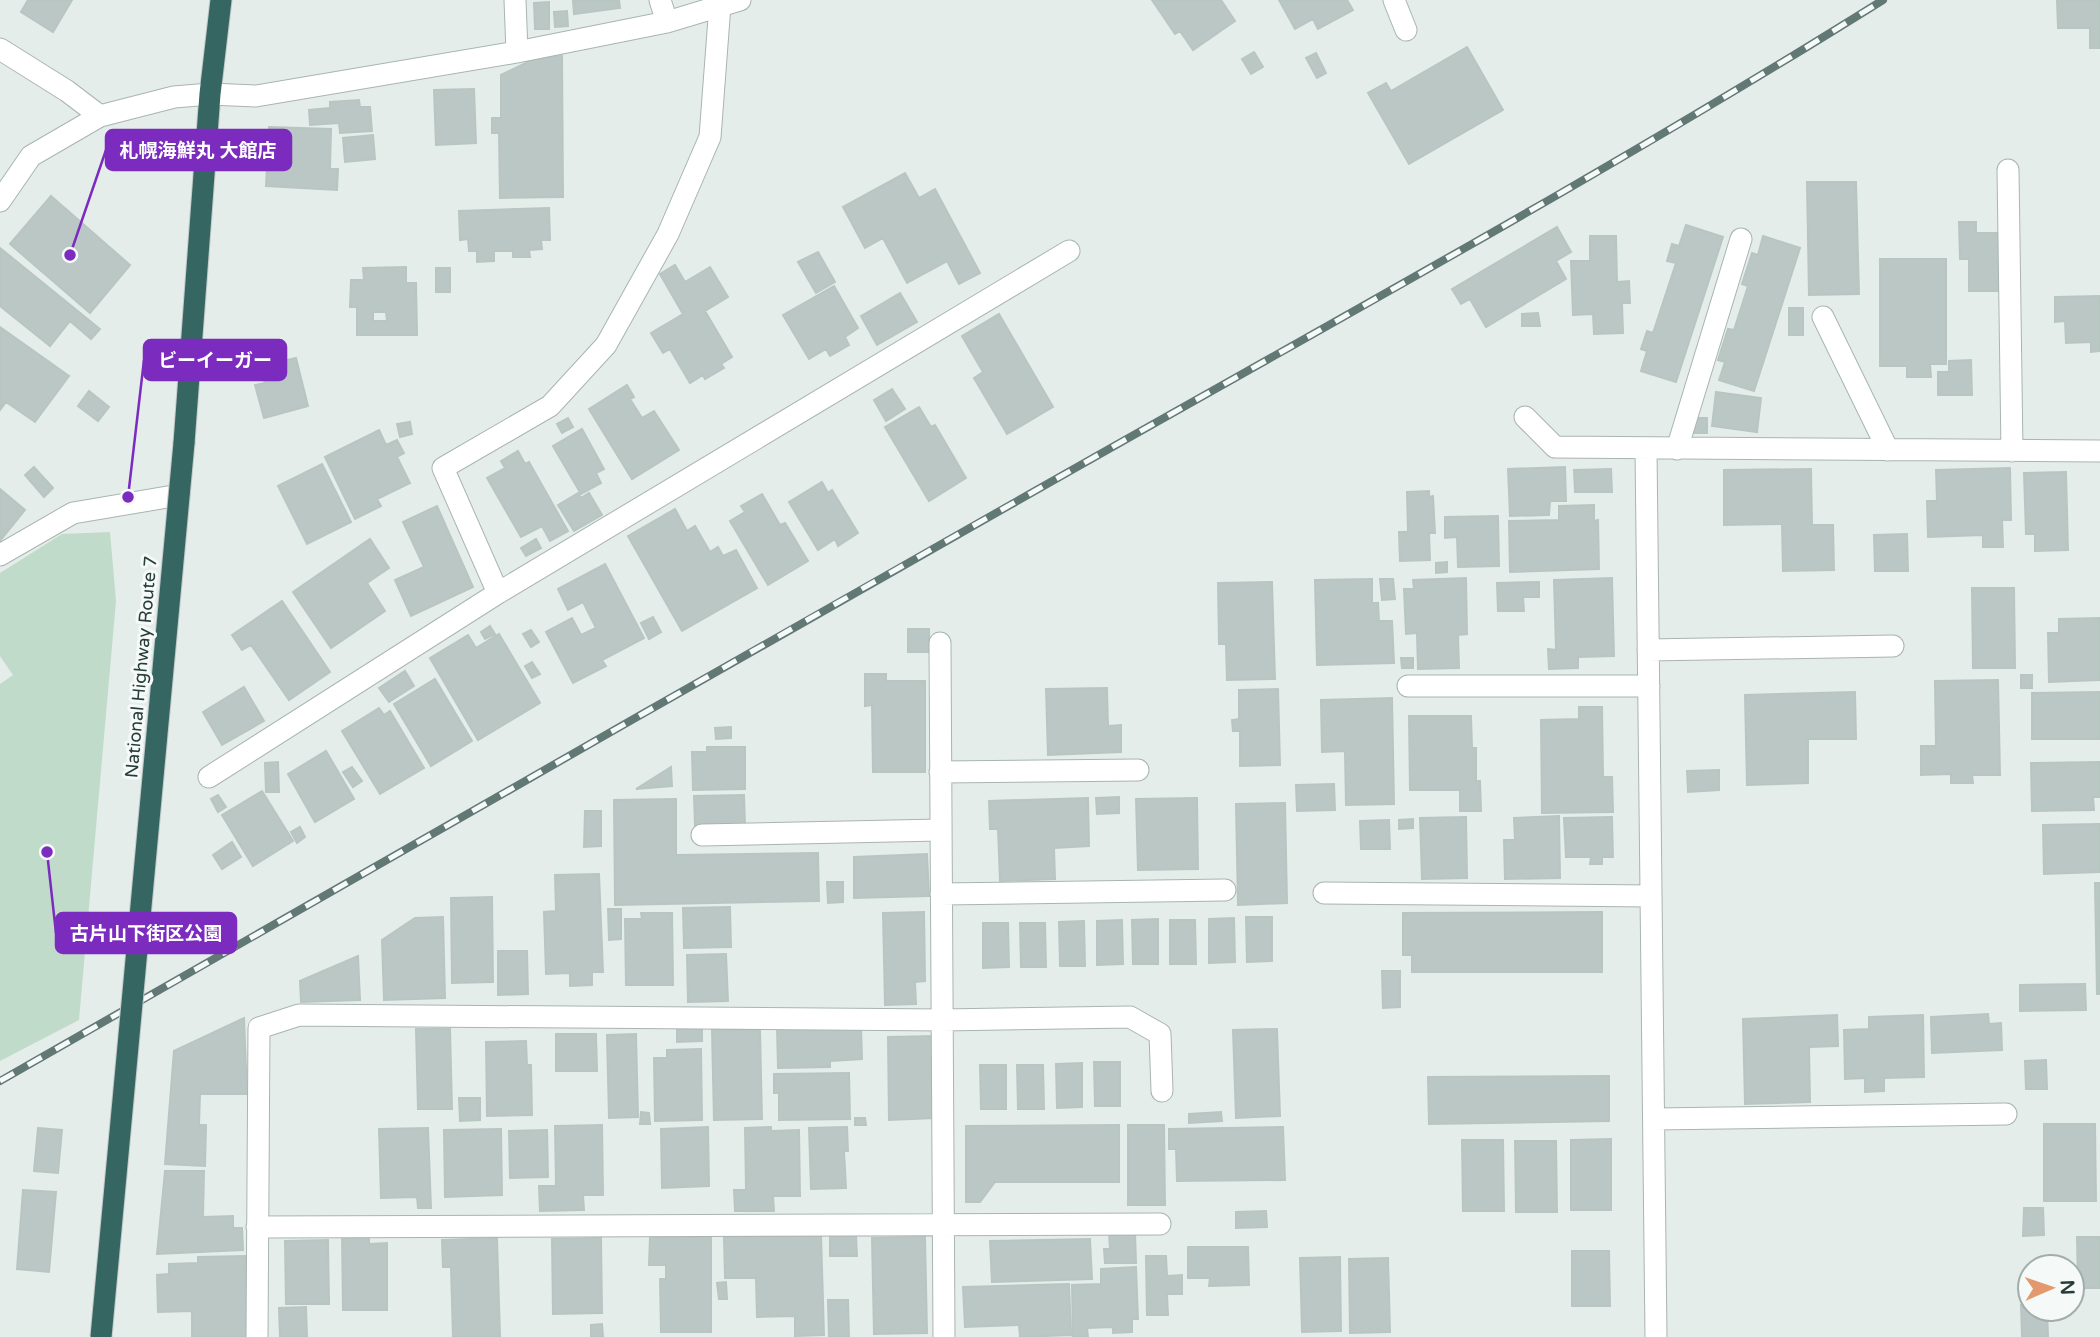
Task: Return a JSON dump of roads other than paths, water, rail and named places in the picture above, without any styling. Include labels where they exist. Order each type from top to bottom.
[{"type":"highway","name":"National Highway Route 7","points":[[101,1337],[184,443],[210,94],[221,0]]},
{"type":"street","points":[[515,0],[517,52]]},
{"type":"street","points":[[660,0],[667,22]]},
{"type":"street","points":[[1394,0],[1406,30]]},
{"type":"street","points":[[0,201],[31,156],[100,116],[174,97],[210,94],[256,96],[517,52],[667,22],[730,3],[710,137],[668,234],[606,345],[550,406],[443,468],[498,593]]},
{"type":"street","points":[[0,49],[100,116]]},
{"type":"street","points":[[2008,170],[2012,451]]},
{"type":"street","points":[[1677,449],[1741,239]]},
{"type":"street","points":[[209,777],[498,593],[1069,251]]},
{"type":"street","points":[[1823,317],[1888,450]]},
{"type":"street","points":[[1525,417],[1555,447],[2100,451]]},
{"type":"street","points":[[1646,449],[1656,1337]]},
{"type":"street","points":[[0,555],[73,513],[179,495]]},
{"type":"street","points":[[940,643],[944,1337]]},
{"type":"street","points":[[1648,650],[1893,646]]},
{"type":"street","points":[[1408,686],[1649,686]]},
{"type":"street","points":[[940,772],[1138,769]]},
{"type":"street","points":[[702,835],[940,830]]},
{"type":"street","points":[[940,894],[1224,890]]},
{"type":"street","points":[[1324,893],[1651,896]]},
{"type":"street","points":[[257,1337],[259,1028],[289,1018],[943,1020],[1130,1017],[1160,1034],[1162,1091]]},
{"type":"street","points":[[1654,1119],[2006,1114]]},
{"type":"street","points":[[257,1227],[1160,1224]]},
{"type":"railway","points":[[0,1081],[1567,189],[1883,0]]},
{"type":"place","name":"札幌海鮮丸 大館店","points":[[70,255]]},
{"type":"place","name":"ビーイーガー","points":[[128,497]]},
{"type":"place","name":"古片山下街区公園","points":[[47,852]]}]
